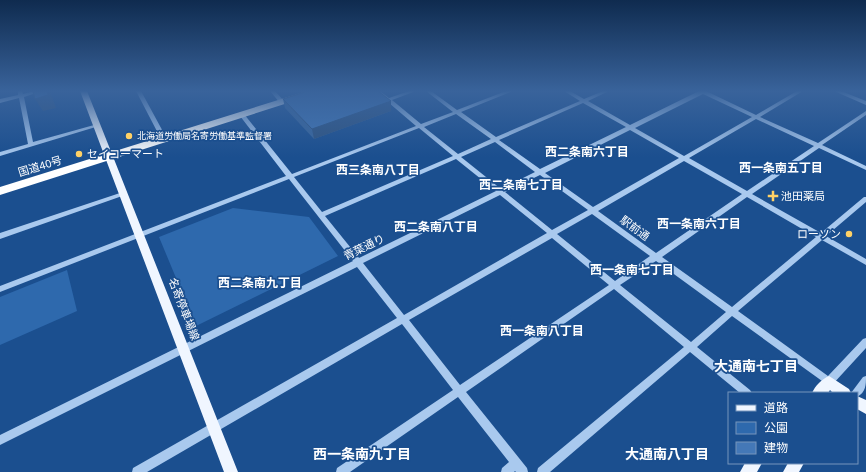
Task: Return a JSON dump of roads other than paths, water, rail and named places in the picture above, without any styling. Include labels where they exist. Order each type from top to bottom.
[{"type":"highway","name":"国道40号","points":[[0,191],[245,113]]},
{"type":"main road","name":"名寄停車場線","points":[[91,113],[215,427],[231,472]]},
{"type":"main road","points":[[820,392],[829,382],[843,392]]},
{"type":"main road","points":[[747,472],[754,464]]},
{"type":"main road","points":[[790,472],[796,464]]},
{"type":"street","points":[[25,113],[31,145]]},
{"type":"street","points":[[150,113],[164,139]]},
{"type":"street","points":[[403,113],[746,392]]},
{"type":"street","points":[[0,289],[455,113]]},
{"type":"street","name":"駅前通","points":[[459,113],[829,382]]},
{"type":"street","points":[[322,215],[557,113]]},
{"type":"street","points":[[605,113],[866,262]]},
{"type":"street","name":"青葉通り","points":[[0,440],[658,113]]},
{"type":"street","points":[[750,113],[866,168]]},
{"type":"street","points":[[137,472],[761,113]]},
{"type":"street","points":[[341,472],[865,113]]},
{"type":"street","points":[[242,114],[523,472]]},
{"type":"street","points":[[0,154],[96,126]]},
{"type":"street","points":[[0,236],[123,194]]},
{"type":"street","points":[[542,472],[866,199]]},
{"type":"street","points":[[829,382],[866,342]]},
{"type":"street","points":[[857,392],[866,380]]},
{"type":"street","points":[[506,472],[516,464]]},
{"type":"place","name":"北海道労働局名寄労働基準監督署","points":[[129,136]]},
{"type":"place","name":"セイコーマート","points":[[79,154]]},
{"type":"place","name":"池田薬局","points":[[773,196]]},
{"type":"place","name":"ローソン","points":[[849,234]]},
{"type":"district","name":"西二条南六丁目","points":[[587,152]]},
{"type":"district","name":"西一条南五丁目","points":[[781,168]]},
{"type":"district","name":"西三条南八丁目","points":[[378,170]]},
{"type":"district","name":"西二条南七丁目","points":[[521,185]]},
{"type":"district","name":"西一条南六丁目","points":[[699,224]]},
{"type":"district","name":"西二条南八丁目","points":[[436,227]]},
{"type":"district","name":"西一条南七丁目","points":[[632,270]]},
{"type":"district","name":"西二条南九丁目","points":[[260,283]]},
{"type":"district","name":"西一条南八丁目","points":[[542,331]]},
{"type":"district","name":"大通南七丁目","points":[[756,366]]},
{"type":"district","name":"西一条南九丁目","points":[[362,454]]},
{"type":"district","name":"大通南八丁目","points":[[667,454]]}]
